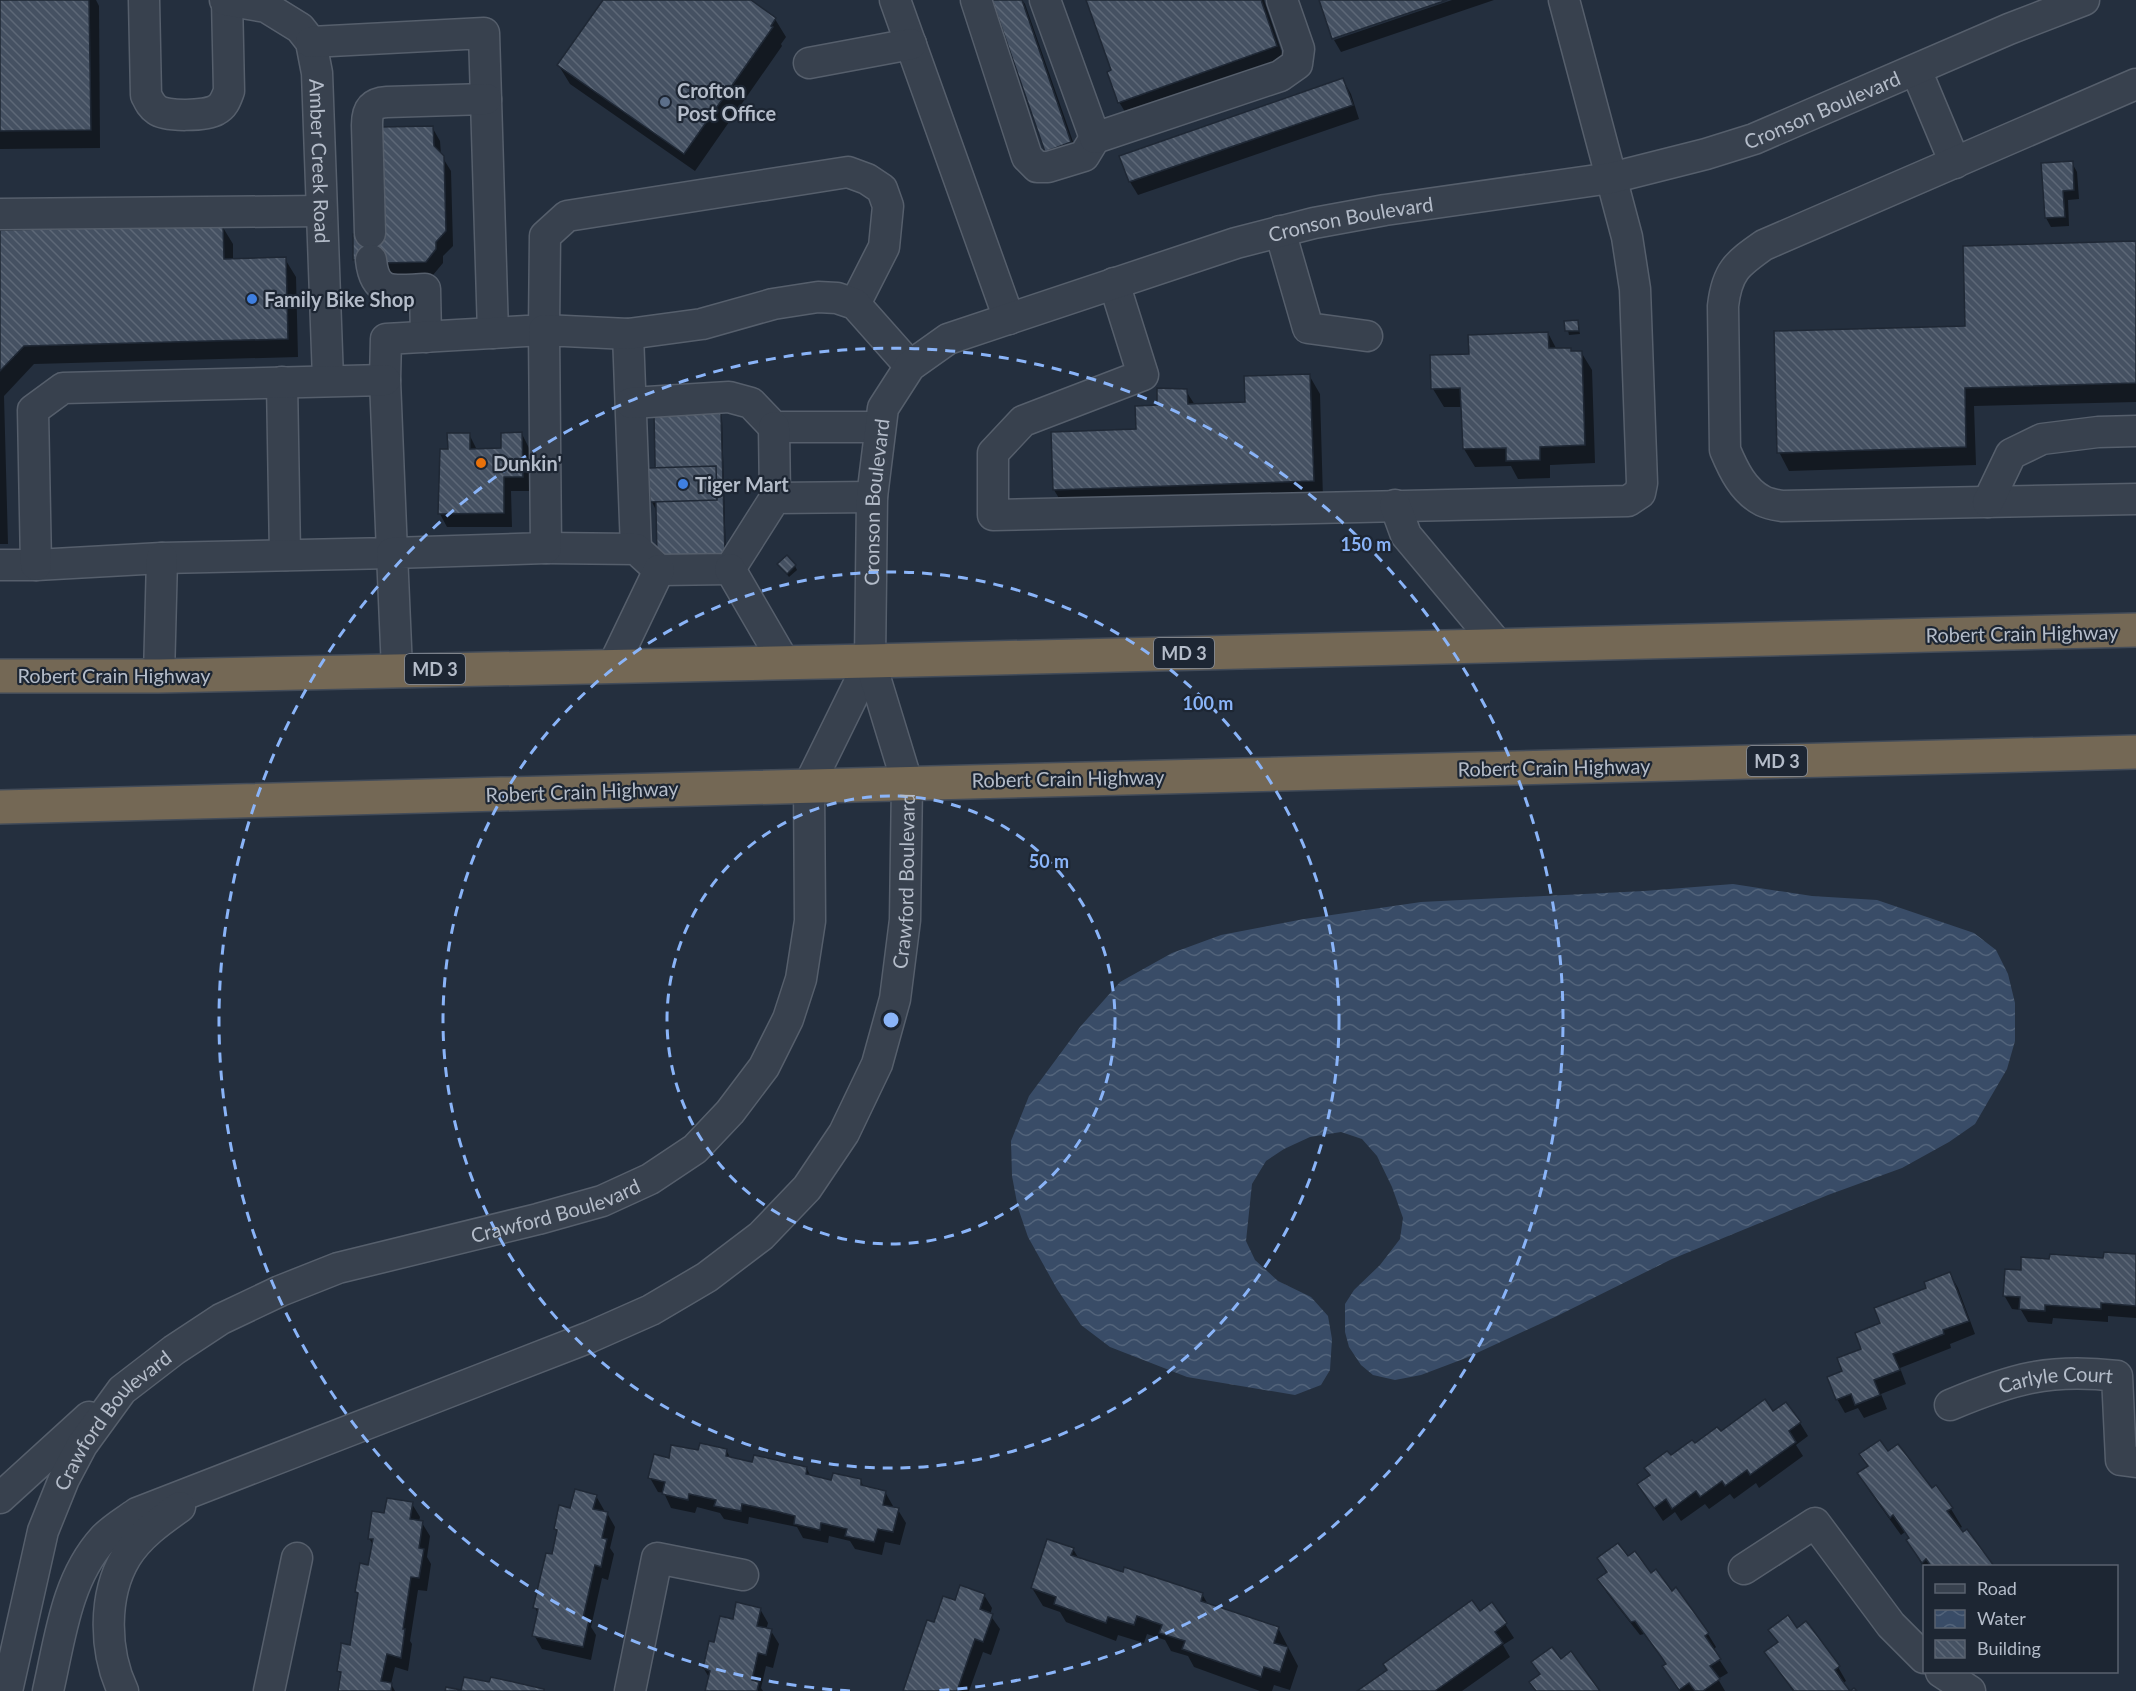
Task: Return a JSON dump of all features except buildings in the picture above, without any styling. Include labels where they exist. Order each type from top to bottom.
[{"type":"highway","name":"Robert Crain Highway","points":[[0,676],[870,661],[2136,630]]},
{"type":"highway","name":"Robert Crain Highway","points":[[0,807],[2136,752]]},
{"type":"street","points":[[144,0],[146,95],[150,104],[158,111],[167,114],[203,114],[215,111],[224,104],[228,91],[226,0],[266,8],[300,28],[311,42],[484,33],[493,333]]},
{"type":"street","points":[[895,0],[1010,319]]},
{"type":"street","points":[[976,0],[1027,157],[1037,167],[1048,167],[1084,156],[1095,138],[1280,76],[1297,64],[1299,49],[1282,0]]},
{"type":"street","points":[[1045,0],[1095,138]]},
{"type":"street","points":[[1114,283],[1143,375],[1023,421],[993,453],[993,515],[1628,501],[1640,493],[1642,483],[1635,289],[1626,237],[1564,0]]},
{"type":"street","name":"Cronson Boulevard","points":[[870,661],[872,497],[883,408],[910,366],[948,339],[1236,243],[1314,222],[1611,178],[1706,154],[1754,139],[2009,29],[2084,0]]},
{"type":"street","name":"Amber Creek Road","points":[[311,42],[317,73],[328,381]]},
{"type":"street","points":[[809,63],[911,44]]},
{"type":"street","points":[[1916,70],[1955,163]]},
{"type":"street","points":[[2136,84],[1764,245],[1734,269],[1726,284],[1723,306],[1725,450],[1733,470],[1746,488],[1763,501],[1782,506],[2136,499]]},
{"type":"street","points":[[426,337],[425,289],[388,290],[380,286],[373,275],[370,246],[367,114],[374,104],[387,102],[486,99]]},
{"type":"street","points":[[546,548],[545,236],[567,216],[848,172],[867,179],[882,189],[888,206],[884,246],[855,304]]},
{"type":"street","points":[[0,214],[321,211]]},
{"type":"street","points":[[1280,231],[1308,328],[1367,336]]},
{"type":"street","points":[[398,670],[385,380],[386,339],[544,330],[628,334],[702,324],[773,304],[818,297],[837,298],[855,304],[910,366]]},
{"type":"street","points":[[628,334],[636,549]]},
{"type":"street","points":[[36,565],[33,410],[63,388],[385,380]]},
{"type":"street","points":[[282,382],[285,555]]},
{"type":"street","points":[[631,403],[729,397],[751,403],[774,427],[775,498],[730,569]]},
{"type":"street","points":[[774,427],[880,427]]},
{"type":"street","points":[[1988,502],[2012,454],[2042,439],[2098,432],[2136,431]]},
{"type":"street","points":[[775,498],[872,497]]},
{"type":"street","points":[[1395,505],[1406,535],[1498,645]]},
{"type":"street","points":[[0,565],[162,558],[546,548],[636,549],[658,570],[730,569]]},
{"type":"street","points":[[159,675],[162,558]]},
{"type":"street","points":[[730,569],[784,662]]},
{"type":"street","points":[[613,666],[658,570]]},
{"type":"street","name":"Crawford Boulevard","points":[[48,1691],[70,1595],[82,1565],[104,1537],[136,1513],[579,1341],[641,1314],[707,1277],[761,1236],[807,1188],[838,1142],[877,1064],[895,999],[905,920],[907,782],[870,661]]},
{"type":"street","name":"Crawford Boulevard","points":[[6,1691],[43,1531],[64,1479],[82,1445],[122,1390],[174,1350],[221,1319],[280,1291],[338,1268],[602,1201],[650,1179],[694,1149],[730,1112],[764,1067],[788,1020],[801,979],[810,921],[809,785],[870,661]]},
{"type":"street","name":"Carlyle Court","points":[[1950,1405],[1992,1387],[2053,1374],[2087,1373],[2117,1376],[2128,1461]]},
{"type":"street","points":[[0,1498],[65,1438],[122,1390]]},
{"type":"street","points":[[123,1691],[111,1655],[109,1622],[114,1582],[127,1556],[151,1527],[214,1484]]},
{"type":"street","points":[[1744,1569],[1815,1523],[1891,1625],[1923,1657]]},
{"type":"street","points":[[269,1691],[297,1558]]},
{"type":"street","points":[[630,1691],[657,1558],[743,1575]]},
{"type":"street","points":[[1944,1673],[1970,1691]]},
{"type":"water","points":[[1733,884],[1812,896],[1877,900],[1974,933],[1996,950],[2008,974],[2015,1003],[2015,1041],[2007,1069],[1975,1124],[1949,1142],[1902,1168],[1828,1195],[1672,1259],[1466,1358],[1421,1375],[1395,1380],[1373,1375],[1361,1365],[1349,1347],[1345,1332],[1345,1304],[1354,1290],[1380,1265],[1400,1239],[1403,1218],[1392,1187],[1377,1156],[1362,1139],[1341,1132],[1310,1137],[1284,1149],[1266,1161],[1252,1184],[1246,1241],[1255,1260],[1278,1281],[1311,1297],[1328,1316],[1332,1339],[1330,1370],[1321,1385],[1295,1395],[1187,1377],[1110,1347],[1081,1325],[1057,1289],[1028,1237],[1018,1208],[1012,1176],[1011,1141],[1029,1096],[1080,1027],[1120,982],[1172,953],[1221,935],[1304,919],[1421,902],[1644,891]]},
{"type":"place","name":"Crofton Post Office","points":[[665,102]]},
{"type":"place","name":"Family Bike Shop","points":[[252,299]]},
{"type":"place","name":"Dunkin'","points":[[481,463]]},
{"type":"place","name":"Tiger Mart","points":[[683,484]]}]
